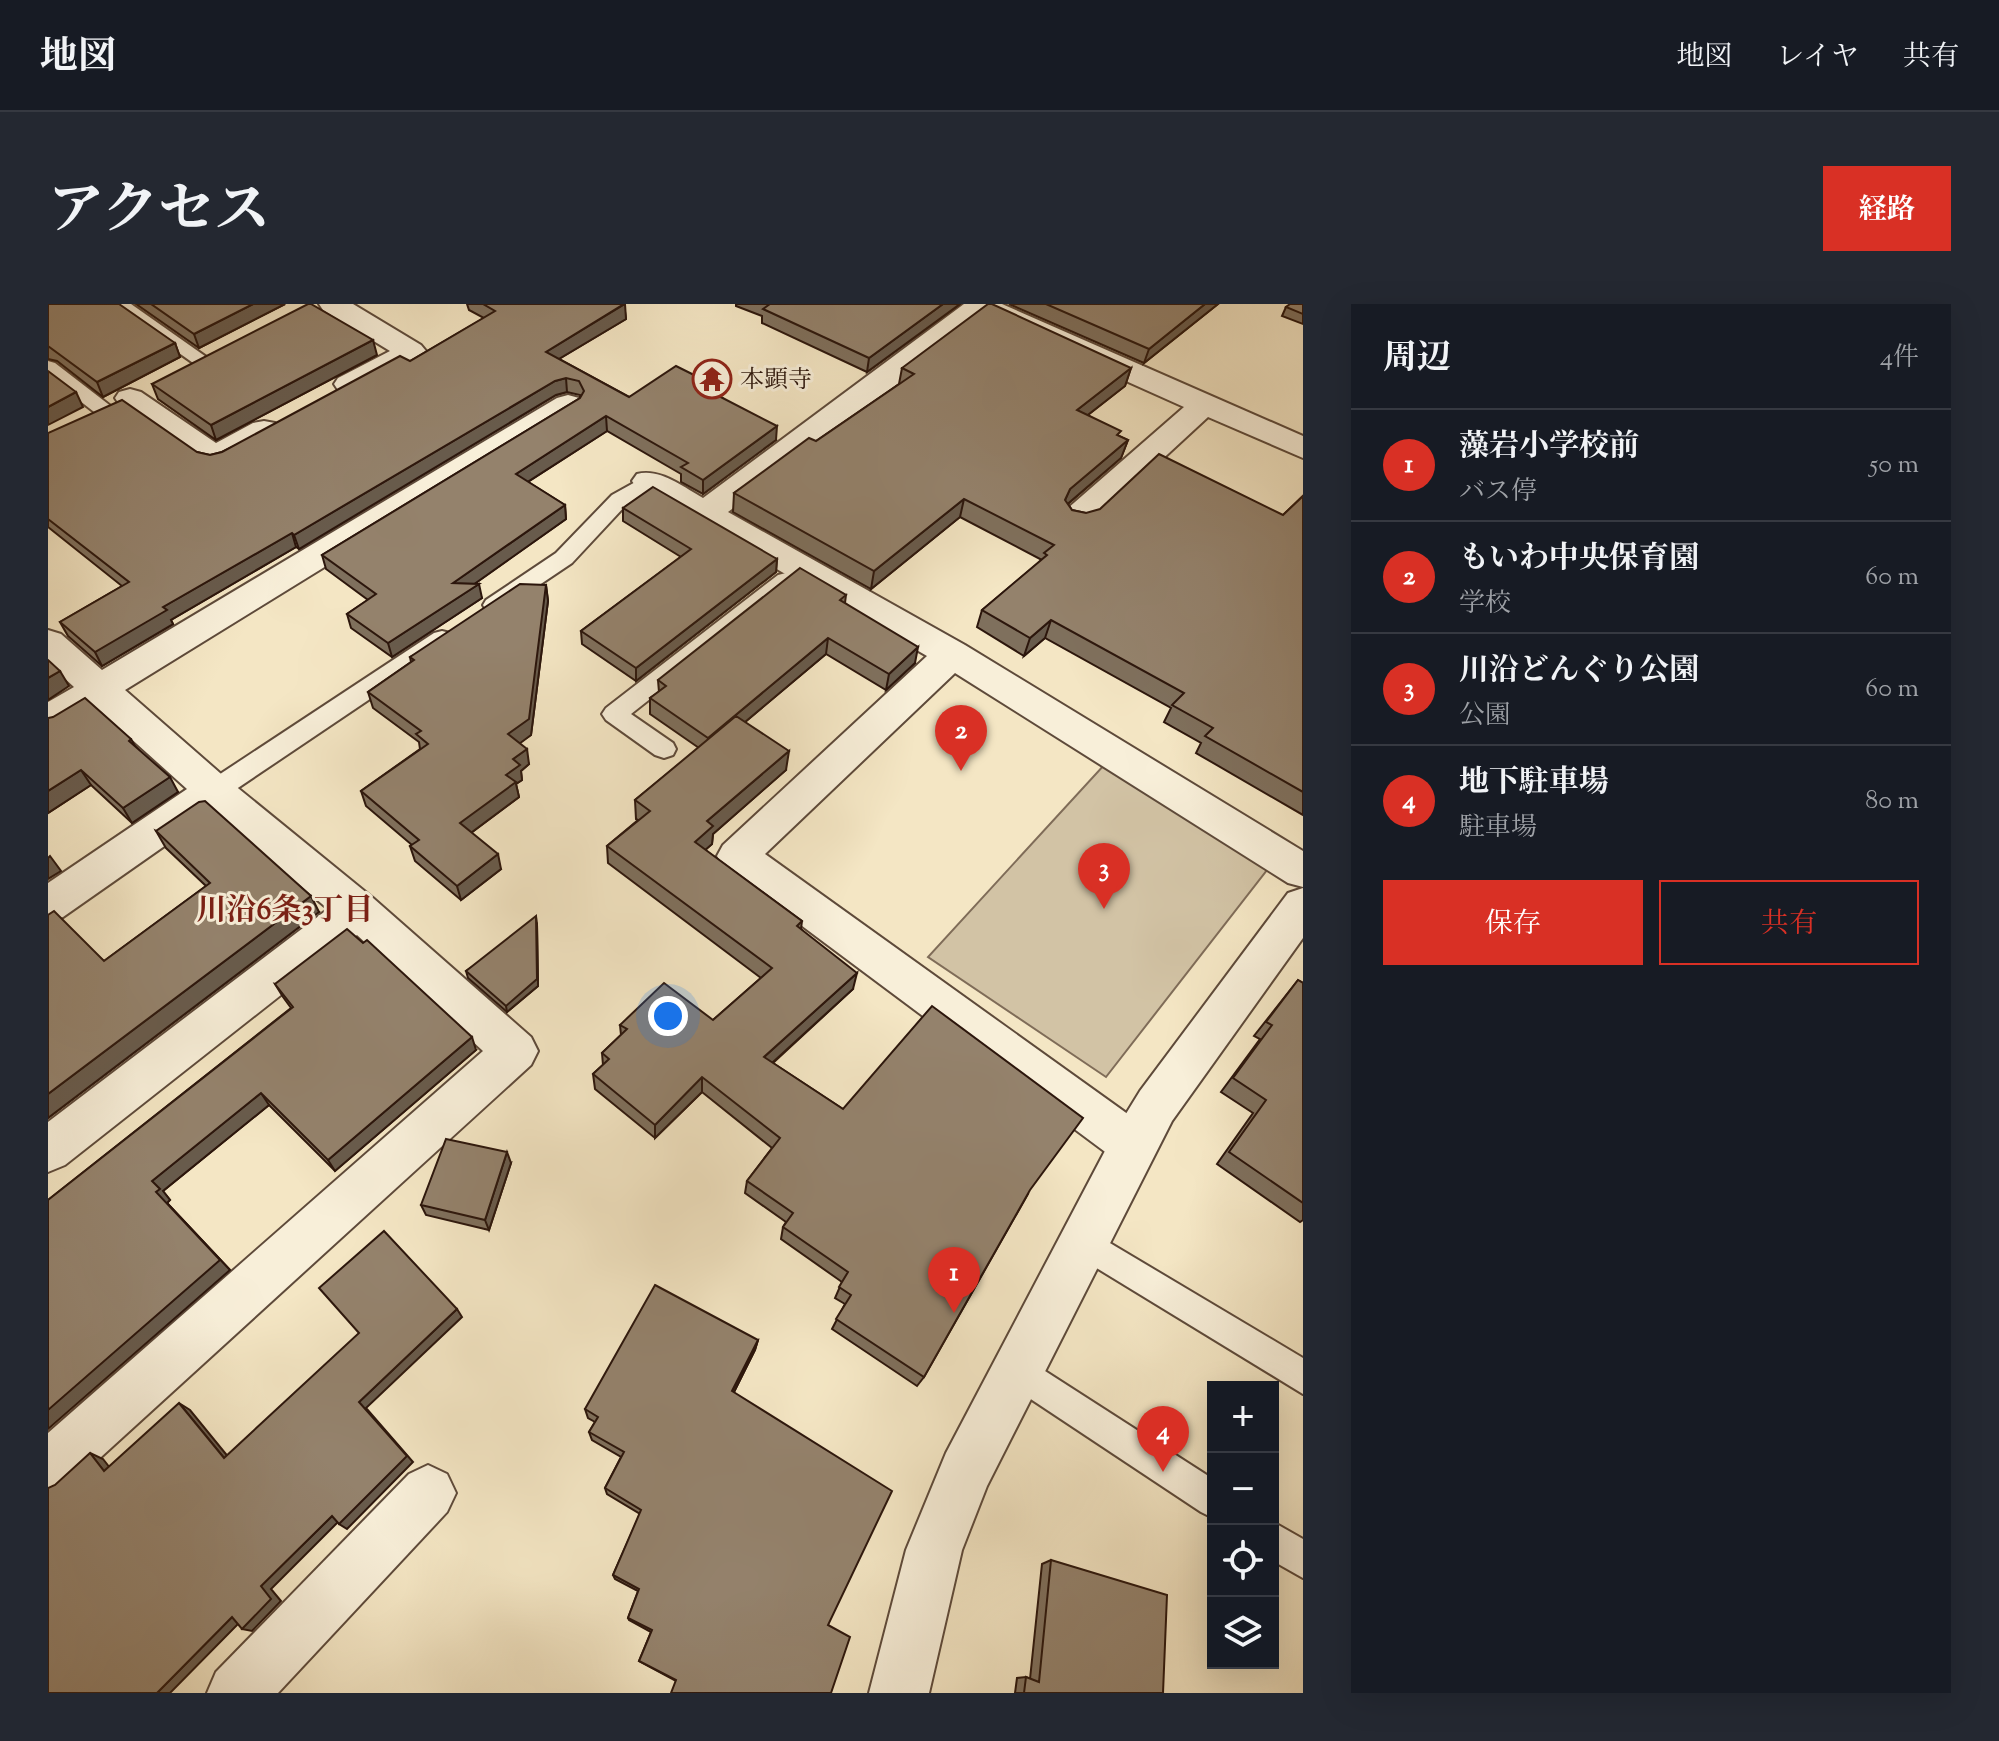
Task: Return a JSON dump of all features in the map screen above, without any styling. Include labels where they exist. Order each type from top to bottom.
[{"type":"street","points":[[327,396],[411,351],[333,304]]},
{"type":"street","points":[[704,514],[980,305],[1303,448]]},
{"type":"street","points":[[230,347],[142,392],[215,457],[285,419]]},
{"type":"street","points":[[1079,517],[1206,403]]},
{"type":"street","points":[[48,720],[568,404]]},
{"type":"street","points":[[648,481],[952,654],[1303,871]]},
{"type":"street","points":[[48,643],[214,791],[358,910],[515,1051],[48,1469]]},
{"type":"street","points":[[952,654],[737,856],[1133,1145]]},
{"type":"street","points":[[48,905],[214,791]]},
{"type":"street","points":[[899,1693],[934,1550],[965,1472],[1017,1370],[1156,1106],[1303,905]]},
{"type":"street","points":[[48,1150],[358,910]]},
{"type":"street","points":[[237,1693],[428,1493]]},
{"type":"lane","points":[[48,367],[142,392],[119,304]]},
{"type":"lane","points":[[214,791],[564,558],[619,500],[648,481]]},
{"type":"lane","points":[[664,749],[614,714],[800,568]]},
{"type":"lane","points":[[1083,1242],[1303,1377]]},
{"type":"lane","points":[[1017,1370],[1207,1496]]},
{"type":"lane","points":[[1279,1544],[1303,1560]]},
{"type":"shaded area","points":[[1105,764],[1274,861],[1106,1077],[928,957]]},
{"type":"building","points":[[48,304],[119,304],[175,343],[97,382],[48,346]]},
{"type":"building","points":[[151,304],[253,304],[194,334]]},
{"type":"building","points":[[308,304],[373,340],[211,425],[152,384]]},
{"type":"building","points":[[483,304],[624,304],[546,352],[629,397],[676,366],[720,388],[713,393],[777,426],[703,480],[681,467],[688,463],[606,416],[516,474],[565,505],[453,583],[479,584],[388,643],[347,614],[376,594],[322,555],[580,398],[584,391],[579,381],[566,378],[555,381],[294,535],[292,533],[163,607],[167,610],[95,652],[60,622],[129,582],[48,519],[48,433],[122,400],[197,452],[210,455],[222,452],[400,356],[410,361],[495,311]]},
{"type":"building","points":[[770,304],[943,304],[869,358],[763,309]]},
{"type":"building","points":[[988,304],[1131,368],[1077,410],[1121,431],[1117,435],[1128,440],[1070,489],[1065,500],[1072,510],[1086,513],[1100,509],[1159,454],[1283,515],[1303,496],[1303,792],[1205,736],[1213,728],[1172,705],[1184,693],[1051,620],[1030,638],[982,610],[1047,555],[1044,553],[1054,545],[964,499],[874,571],[734,493],[809,438],[816,441],[914,374],[902,368]]},
{"type":"building","points":[[1046,304],[1205,304],[1149,349]]},
{"type":"building","points":[[1303,304],[1303,314],[1286,307]]},
{"type":"building","points":[[48,371],[76,392],[48,407]]},
{"type":"building","points":[[653,487],[777,559],[636,668],[581,631],[691,549],[623,508]]},
{"type":"building","points":[[800,568],[846,595],[840,600],[918,647],[889,674],[828,638],[708,738],[650,698],[666,686],[658,680]]},
{"type":"building","points":[[520,584],[546,585],[529,719],[508,734],[527,749],[513,759],[520,765],[506,775],[516,782],[460,823],[498,854],[457,886],[410,846],[419,840],[361,791],[428,744],[416,734],[421,731],[368,692],[414,660],[410,657]]},
{"type":"building","points":[[48,660],[60,671],[48,678]]},
{"type":"building","points":[[85,698],[170,777],[123,808],[81,770],[48,791],[48,718]]},
{"type":"building","points":[[736,716],[789,751],[707,821],[713,826],[695,842],[802,921],[797,926],[857,973],[764,1057],[843,1109],[932,1006],[1083,1118],[1030,1190],[924,1377],[836,1319],[851,1295],[839,1287],[848,1272],[783,1227],[793,1213],[747,1181],[780,1138],[702,1077],[655,1125],[593,1074],[609,1059],[602,1053],[627,1029],[620,1025],[664,983],[713,1020],[772,968],[607,846],[650,811],[635,800]]},
{"type":"building","points":[[205,801],[311,896],[48,1094],[48,915],[54,911],[104,961],[210,883],[156,831]]},
{"type":"building","points":[[536,916],[537,979],[506,1006],[466,971]]},
{"type":"building","points":[[347,929],[363,943],[367,940],[472,1037],[328,1160],[261,1093],[152,1181],[160,1189],[156,1192],[220,1260],[48,1410],[48,1200],[293,1007],[275,984]]},
{"type":"building","points":[[1298,980],[1303,983],[1303,1203],[1229,1152],[1266,1100],[1233,1078],[1272,1025],[1266,1022]]},
{"type":"building","points":[[446,1139],[507,1152],[485,1220],[421,1205]]},
{"type":"building","points":[[384,1231],[457,1309],[359,1402],[407,1456],[339,1524],[332,1516],[261,1586],[271,1599],[242,1629],[232,1617],[157,1693],[48,1693],[48,1488],[90,1453],[104,1471],[179,1403],[224,1458],[359,1333],[319,1288]]},
{"type":"building","points":[[655,1285],[758,1340],[732,1391],[892,1491],[828,1625],[850,1637],[831,1693],[671,1693],[676,1680],[639,1661],[652,1630],[628,1618],[639,1589],[613,1575],[641,1510],[605,1488],[624,1452],[589,1432],[598,1417],[585,1409]]},
{"type":"building","points":[[1051,1560],[1167,1595],[1163,1693],[1024,1693],[1026,1677],[1039,1682]]},
{"type":"place","name":"本顕寺","points":[[712,379]]},
{"type":"place","name":"もいわ中央保育園","points":[[961,771]]},
{"type":"place","name":"川沿どんぐり公園","points":[[1104,909]]},
{"type":"place","name":"藻岩小学校前","points":[[954,1313]]},
{"type":"place","name":"地下駐車場","points":[[1163,1472]]},
{"type":"district","name":"川沿6条3丁目","points":[[285,909]]}]
